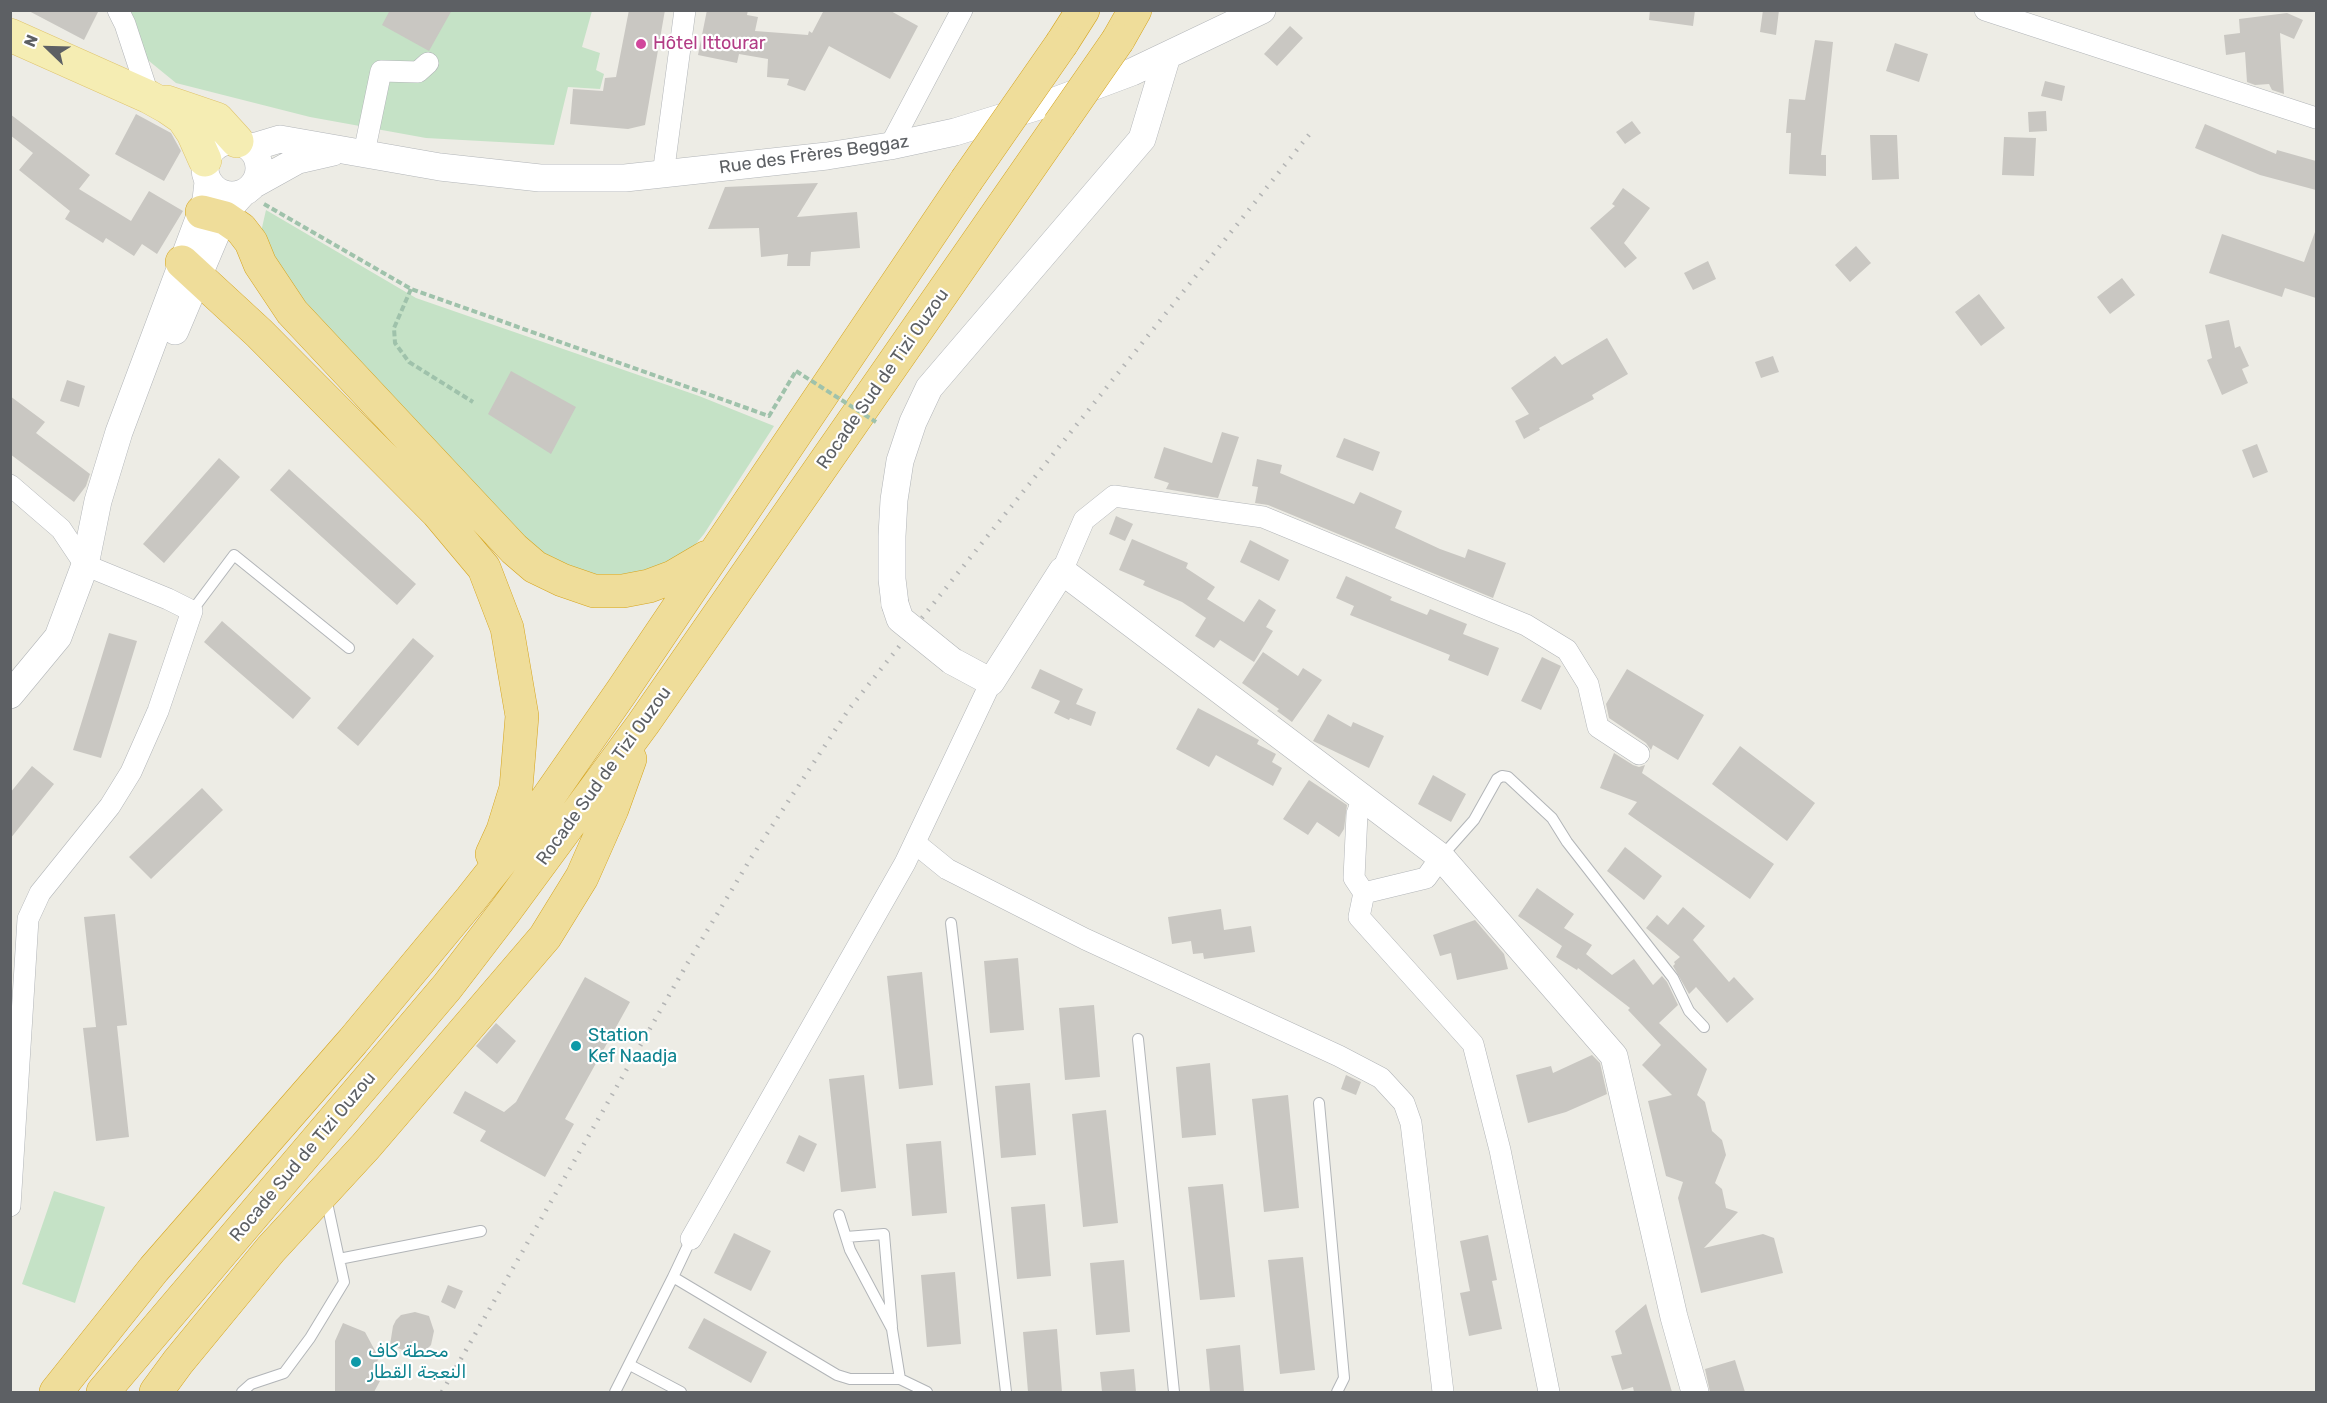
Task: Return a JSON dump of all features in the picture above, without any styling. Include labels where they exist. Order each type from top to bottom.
[{"type":"highway","name":"Rocade Sud de Tizi Ouzou","points":[[56,1392],[154,1269],[353,1041],[524,832],[1083,10]]},
{"type":"highway","name":"Rocade Sud de Tizi Ouzou","points":[[103,1392],[447,987],[643,724],[1118,40],[1135,10]]},
{"type":"highway","points":[[226,192],[260,264],[292,312],[506,540],[535,567],[562,580],[594,591],[623,591],[673,578],[714,553]]},
{"type":"highway","points":[[190,268],[437,512],[484,568],[507,628],[522,716],[516,788],[503,831],[471,899]]},
{"type":"highway","points":[[156,1392],[271,1249],[366,1146],[545,937],[582,877],[612,809],[643,724]]},
{"type":"main road","points":[[10,35],[149,97],[217,119],[243,144]]},
{"type":"main road","points":[[149,97],[183,118],[226,192]]},
{"type":"street","points":[[118,10],[125,24],[149,97]]},
{"type":"street","points":[[663,175],[685,10]]},
{"type":"street","points":[[890,146],[962,10]]},
{"type":"street","name":"Rue des Frères Beggaz","points":[[226,192],[214,147],[228,140],[243,144],[280,140],[440,167],[540,178],[625,178],[663,175],[827,156],[890,146],[955,132],[1052,102],[1132,72],[1262,10]]},
{"type":"street","points":[[1985,10],[2316,118]]},
{"type":"street","points":[[991,682],[952,661],[900,619],[895,604],[892,579],[892,536],[894,500],[900,461],[913,422],[929,388],[1142,139],[1167,56]]},
{"type":"street","points":[[226,192],[298,160],[354,151],[381,71],[418,72],[428,63]]},
{"type":"street","points":[[10,695],[58,637],[85,566],[91,531],[119,432],[190,268],[226,192],[257,178],[259,162],[243,144]]},
{"type":"street","points":[[10,485],[61,529],[85,566],[192,611],[158,711],[131,772],[110,806],[40,893],[28,919],[10,1206]]},
{"type":"street","points":[[691,1239],[915,843],[991,682],[1062,571],[1084,520],[1114,496],[1263,517],[1526,625],[1567,650],[1588,684],[1598,727],[1639,754]]},
{"type":"street","points":[[1062,571],[1441,856],[1614,1056],[1674,1317],[1695,1392]]},
{"type":"street","points":[[1363,798],[1357,814],[1354,878],[1364,893],[1359,917],[1473,1044],[1500,1150],[1549,1392]]},
{"type":"street","points":[[915,843],[947,869],[1085,939],[1339,1056],[1381,1078],[1404,1103],[1411,1124],[1443,1392]]},
{"type":"street","points":[[1364,893],[1426,878],[1441,856]]},
{"type":"lane","points":[[192,611],[234,555],[349,648]]},
{"type":"lane","points":[[1441,856],[1474,820],[1497,779],[1502,776],[1508,777],[1552,818],[1567,842],[1673,978],[1689,1011],[1704,1027]]},
{"type":"lane","points":[[951,923],[1006,1392]]},
{"type":"lane","points":[[1138,1039],[1174,1392]]},
{"type":"lane","points":[[1319,1103],[1344,1378],[1337,1392]]},
{"type":"lane","points":[[242,1392],[250,1384],[284,1373],[310,1338],[344,1282],[324,1190]]},
{"type":"lane","points":[[839,1215],[850,1250],[892,1329]]},
{"type":"lane","points":[[339,1259],[481,1231]]},
{"type":"lane","points":[[846,1238],[884,1234],[892,1329],[900,1379]]},
{"type":"lane","points":[[615,1392],[691,1239]]},
{"type":"lane","points":[[673,1277],[837,1375],[850,1379],[900,1379],[927,1392]]},
{"type":"lane","points":[[630,1365],[681,1392]]},
{"type":"path","points":[[226,192],[268,208],[411,289],[769,416],[796,371],[876,422]]},
{"type":"path","points":[[411,289],[394,328],[395,343],[409,362],[473,402]]},
{"type":"green space","points":[[122,11],[592,11],[582,47],[600,53],[596,70],[604,74],[600,89],[568,87],[554,145],[426,138],[310,117],[176,83],[138,52]]},
{"type":"green space","points":[[266,210],[416,298],[699,396],[774,426],[704,534],[685,557],[649,574],[605,579],[545,562],[282,282],[261,232]]},
{"type":"green space","points":[[54,1191],[105,1207],[75,1303],[22,1284]]},
{"type":"building","points":[[27,10],[99,10],[84,40]]},
{"type":"building","points":[[390,10],[452,10],[429,51],[382,25]]},
{"type":"building","name":"Hôtel Ittourar","points":[[629,10],[665,10],[645,125],[628,129],[570,124],[573,89],[603,91],[605,78],[616,77]]},
{"type":"building","points":[[707,10],[748,10],[747,15],[758,17],[755,31],[808,35],[809,31],[812,33],[824,10],[889,10],[918,26],[890,79],[829,46],[805,91],[787,85],[789,79],[767,77],[768,59],[739,54],[737,63],[698,55]]},
{"type":"building","points":[[1650,10],[1695,10],[1693,26],[1649,20]]},
{"type":"building","points":[[1763,10],[1779,10],[1776,35],[1760,32]]},
{"type":"building","points":[[2287,13],[2303,20],[2294,39],[2280,33],[2284,94],[2272,90],[2269,84],[2255,85],[2247,82],[2245,52],[2226,55],[2224,35],[2240,33],[2239,19]]},
{"type":"building","points":[[1290,26],[1303,38],[1277,66],[1264,54]]},
{"type":"building","points":[[1815,40],[1833,42],[1821,155],[1826,155],[1826,176],[1789,174],[1791,133],[1786,133],[1789,99],[1805,100]]},
{"type":"building","points":[[1895,43],[1928,54],[1919,82],[1886,71]]},
{"type":"building","points":[[2045,81],[2065,86],[2062,101],[2041,96]]},
{"type":"building","points":[[2046,111],[2047,131],[2029,132],[2028,112]]},
{"type":"building","points":[[10,114],[90,175],[79,189],[131,221],[149,191],[183,211],[157,254],[142,244],[134,256],[106,238],[103,243],[65,219],[70,211],[19,170],[33,153],[10,135]]},
{"type":"building","points":[[136,114],[171,133],[181,151],[164,181],[115,154]]},
{"type":"building","points":[[1632,121],[1641,133],[1625,144],[1616,132]]},
{"type":"building","points":[[2205,124],[2276,154],[2277,150],[2316,161],[2316,190],[2260,175],[2195,148]]},
{"type":"building","points":[[1870,135],[1897,135],[1899,179],[1872,180]]},
{"type":"building","points":[[2004,137],[2036,138],[2034,176],[2002,175]]},
{"type":"building","points":[[818,183],[797,217],[857,212],[860,248],[811,252],[810,266],[787,266],[788,254],[761,257],[759,228],[708,229],[725,187]]},
{"type":"building","points":[[1623,188],[1650,208],[1624,243],[1637,258],[1625,268],[1590,228],[1615,206],[1612,204]]},
{"type":"building","points":[[2315,232],[2316,298],[2285,288],[2282,297],[2209,273],[2222,234],[2304,262]]},
{"type":"building","points":[[1856,246],[1871,263],[1850,282],[1835,265]]},
{"type":"building","points":[[1708,261],[1716,279],[1693,290],[1684,273]]},
{"type":"building","points":[[2122,278],[2135,295],[2110,314],[2097,297]]},
{"type":"building","points":[[1979,294],[2005,328],[1981,346],[1955,312]]},
{"type":"building","points":[[2229,320],[2235,348],[2240,346],[2249,366],[2242,369],[2248,383],[2222,395],[2207,360],[2212,358],[2205,325]]},
{"type":"building","points":[[1607,338],[1628,374],[1592,395],[1594,399],[1539,428],[1540,430],[1524,439],[1515,421],[1529,414],[1511,388],[1555,356],[1562,365]]},
{"type":"building","points":[[1773,356],[1779,372],[1761,378],[1755,362]]},
{"type":"building","points":[[511,371],[576,407],[551,454],[488,414]]},
{"type":"building","points":[[67,380],[85,386],[79,407],[60,401]]},
{"type":"building","points":[[10,396],[45,422],[36,433],[90,474],[86,486],[74,502],[10,454]]},
{"type":"building","points":[[1222,432],[1239,437],[1218,498],[1166,489],[1169,483],[1154,478],[1164,447],[1212,463]]},
{"type":"building","points":[[1344,438],[1380,452],[1373,471],[1336,457]]},
{"type":"building","points":[[2257,444],[2268,472],[2253,478],[2242,450]]},
{"type":"building","points":[[219,458],[240,477],[164,563],[143,544]]},
{"type":"building","points":[[1257,459],[1282,465],[1280,473],[1354,504],[1360,492],[1402,511],[1395,528],[1440,549],[1465,558],[1468,549],[1506,563],[1493,598],[1268,505],[1255,503],[1258,487],[1252,486]]},
{"type":"building","points":[[289,469],[416,584],[397,605],[270,490]]},
{"type":"building","points":[[1116,516],[1133,524],[1125,541],[1109,534]]},
{"type":"building","points":[[1132,539],[1188,563],[1186,568],[1215,587],[1207,599],[1244,622],[1259,599],[1276,610],[1266,627],[1273,631],[1254,662],[1220,640],[1214,648],[1195,636],[1206,618],[1182,602],[1143,585],[1145,581],[1119,570]]},
{"type":"building","points":[[1250,540],[1289,560],[1279,581],[1240,562]]},
{"type":"building","points":[[1346,576],[1392,597],[1390,600],[1427,615],[1430,609],[1467,624],[1463,634],[1499,648],[1488,676],[1448,660],[1450,655],[1350,615],[1354,606],[1336,598]]},
{"type":"building","points":[[222,621],[311,698],[293,719],[204,642]]},
{"type":"building","points":[[109,633],[137,641],[101,758],[73,750]]},
{"type":"building","points":[[413,638],[434,656],[358,746],[337,728]]},
{"type":"building","points":[[1263,652],[1298,676],[1303,668],[1322,680],[1292,722],[1277,711],[1279,709],[1242,683]]},
{"type":"building","points":[[1542,657],[1561,666],[1541,710],[1521,701]]},
{"type":"building","points":[[1040,669],[1083,689],[1076,704],[1096,712],[1091,726],[1054,713],[1060,701],[1031,688]]},
{"type":"building","points":[[1627,669],[1704,715],[1678,760],[1653,745],[1651,750],[1646,743],[1609,718],[1606,704]]},
{"type":"building","points":[[1198,708],[1259,740],[1257,744],[1276,754],[1272,762],[1282,768],[1273,786],[1216,755],[1209,767],[1176,749]]},
{"type":"building","points":[[1328,714],[1351,727],[1353,722],[1384,736],[1369,768],[1313,741]]},
{"type":"building","points":[[1740,746],[1815,803],[1787,841],[1712,784]]},
{"type":"building","points":[[1614,753],[1633,765],[1639,767],[1645,765],[1642,773],[1774,864],[1750,899],[1628,814],[1637,802],[1600,788]]},
{"type":"building","points":[[32,766],[54,784],[10,839],[10,793]]},
{"type":"building","points":[[1433,775],[1466,794],[1451,822],[1418,804]]},
{"type":"building","points":[[1309,780],[1347,805],[1344,829],[1339,837],[1317,822],[1308,835],[1283,819]]},
{"type":"building","points":[[202,788],[223,810],[151,879],[129,857]]},
{"type":"building","points":[[1625,847],[1662,876],[1644,900],[1607,871]]},
{"type":"building","points":[[1537,888],[1574,914],[1564,928],[1592,945],[1586,954],[1612,975],[1634,959],[1653,985],[1662,976],[1667,982],[1678,1005],[1659,1023],[1707,1069],[1697,1095],[1705,1102],[1712,1131],[1722,1140],[1726,1155],[1715,1183],[1722,1189],[1726,1208],[1738,1212],[1704,1248],[1763,1234],[1774,1238],[1783,1273],[1701,1293],[1678,1198],[1683,1182],[1666,1176],[1648,1101],[1672,1095],[1642,1065],[1661,1045],[1628,1010],[1630,1008],[1578,968],[1577,970],[1556,957],[1562,946],[1518,916]]},
{"type":"building","points":[[1683,907],[1705,926],[1693,940],[1729,982],[1734,977],[1754,999],[1727,1023],[1696,987],[1689,994],[1673,966],[1680,957],[1646,928],[1657,915],[1668,925]]},
{"type":"building","points":[[1221,909],[1224,930],[1251,926],[1255,952],[1204,959],[1203,953],[1193,954],[1191,941],[1172,944],[1168,917]]},
{"type":"building","points":[[115,914],[127,1025],[117,1026],[129,1137],[96,1141],[83,1028],[96,1027],[84,917]]},
{"type":"building","points":[[1475,920],[1504,954],[1508,969],[1457,980],[1451,953],[1440,956],[1433,935]]},
{"type":"building","points":[[1018,958],[1024,1030],[990,1033],[984,961]]},
{"type":"building","points":[[922,972],[933,1085],[899,1089],[887,976]]},
{"type":"building","name":"Station Kef Naadja","points":[[585,977],[630,1002],[565,1119],[574,1124],[545,1177],[480,1141],[486,1131],[453,1113],[465,1091],[504,1112],[516,1102]]},
{"type":"building","points":[[1094,1005],[1100,1077],[1065,1080],[1059,1008]]},
{"type":"building","points":[[496,1023],[516,1041],[497,1064],[476,1046]]},
{"type":"building","points":[[1592,1055],[1600,1063],[1607,1094],[1566,1112],[1528,1123],[1516,1075],[1551,1066],[1553,1073]]},
{"type":"building","points":[[1210,1063],[1216,1135],[1182,1138],[1176,1067]]},
{"type":"building","points":[[864,1075],[876,1188],[841,1192],[829,1079]]},
{"type":"building","points":[[1346,1075],[1361,1082],[1356,1095],[1341,1089]]},
{"type":"building","points":[[1030,1083],[1036,1155],[1001,1158],[995,1086]]},
{"type":"building","points":[[1288,1095],[1299,1208],[1264,1212],[1252,1099]]},
{"type":"building","points":[[1106,1110],[1118,1223],[1083,1227],[1072,1114]]},
{"type":"building","points":[[799,1135],[817,1144],[804,1172],[786,1163]]},
{"type":"building","points":[[941,1141],[947,1213],[912,1216],[906,1144]]},
{"type":"building","points":[[1223,1184],[1235,1297],[1200,1300],[1188,1187]]},
{"type":"building","points":[[1045,1204],[1051,1276],[1017,1279],[1011,1207]]},
{"type":"building","points":[[734,1233],[771,1251],[751,1291],[714,1273]]},
{"type":"building","points":[[1488,1235],[1497,1280],[1492,1281],[1502,1329],[1469,1336],[1460,1293],[1470,1291],[1460,1241]]},
{"type":"building","points":[[1303,1257],[1315,1370],[1280,1374],[1268,1260]]},
{"type":"building","points":[[1124,1260],[1130,1332],[1096,1335],[1090,1263]]},
{"type":"building","points":[[955,1272],[961,1344],[927,1347],[921,1275]]},
{"type":"building","points":[[448,1285],[463,1291],[455,1309],[441,1302]]},
{"type":"building","points":[[1646,1304],[1672,1392],[1634,1392],[1633,1387],[1622,1390],[1611,1356],[1622,1354],[1615,1331]]},
{"type":"building","points":[[415,1312],[429,1316],[434,1331],[431,1345],[426,1350],[413,1354],[390,1345],[396,1320],[401,1315]]},
{"type":"building","points":[[704,1318],[767,1352],[751,1383],[688,1348]]},
{"type":"building","name":"محطة كاف النعجة القطار","points":[[343,1323],[365,1332],[379,1358],[370,1375],[380,1381],[374,1392],[335,1392],[335,1341]]},
{"type":"building","points":[[1057,1329],[1062,1392],[1028,1392],[1023,1332]]},
{"type":"building","points":[[1240,1345],[1244,1392],[1210,1392],[1206,1349]]},
{"type":"building","points":[[1735,1360],[1745,1392],[1710,1392],[1705,1369]]},
{"type":"building","points":[[1134,1369],[1136,1392],[1102,1392],[1100,1372]]},
{"type":"railway","points":[[442,1392],[687,964],[751,858],[849,709],[1312,131]]},
{"type":"place","name":"Hôtel Ittourar","points":[[641,44]]},
{"type":"place","name":"Station Kef Naadja","points":[[576,1046]]},
{"type":"place","name":"محطة كاف النعجة القطار","points":[[356,1362]]}]
